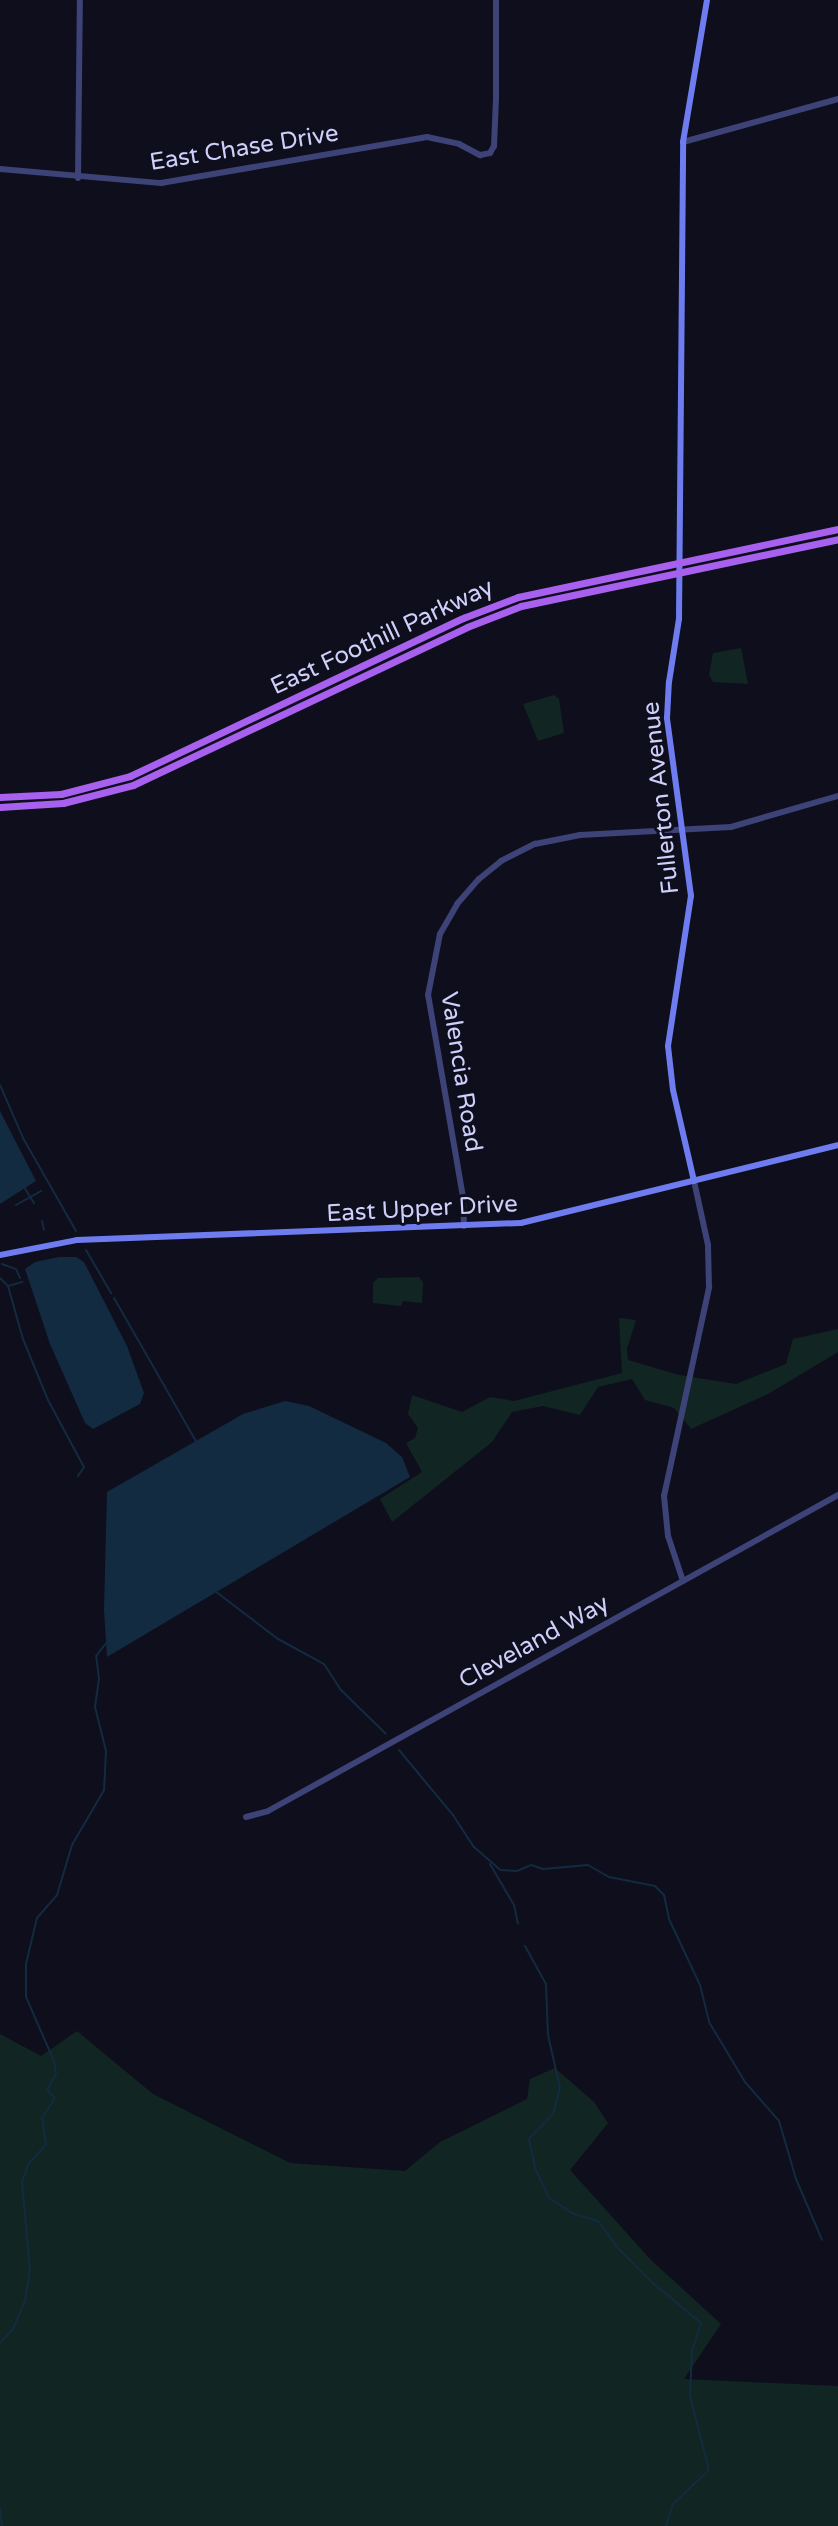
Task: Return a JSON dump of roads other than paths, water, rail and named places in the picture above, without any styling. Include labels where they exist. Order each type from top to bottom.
[{"type":"main road","name":"Fullerton Avenue","points":[[694,1181],[673,1090],[668,1046],[691,896],[667,718],[679,619],[683,142],[707,0]]},
{"type":"main road","name":"East Foothill Parkway","points":[[0,797],[61,794],[130,776],[490,607],[559,587],[838,529]]},
{"type":"main road","name":"East Foothill Parkway","points":[[0,807],[63,803],[133,785],[493,616],[560,596],[838,539]]},
{"type":"main road","name":"East Upper Drive","points":[[0,1255],[77,1240],[521,1223],[838,1145]]},
{"type":"street","points":[[78,178],[80,0]]},
{"type":"street","name":"East Chase Drive","points":[[0,169],[161,183],[427,137],[459,144],[480,155],[490,153],[494,146],[496,99],[496,0]]},
{"type":"street","points":[[683,142],[838,99]]},
{"type":"street","name":"Valencia Road","points":[[464,1226],[463,1197],[428,995],[430,969],[446,924],[479,879],[501,861],[535,844],[580,835],[755,823],[838,796]]},
{"type":"street","name":"Fullerton Avenue","points":[[683,1581],[668,1536],[664,1496],[709,1287],[708,1245],[694,1181]]},
{"type":"street","name":"Cleveland Way","points":[[246,1817],[268,1811],[838,1495]]},
{"type":"water","points":[[0,1111],[36,1181],[0,1204]]},
{"type":"water","points":[[76,1257],[84,1262],[127,1346],[144,1393],[140,1404],[93,1429],[85,1423],[50,1344],[25,1269],[35,1262]]},
{"type":"water","points":[[285,1401],[309,1406],[386,1443],[402,1457],[410,1477],[107,1657],[104,1610],[107,1492],[243,1414]]},
{"type":"waterway","points":[[0,1085],[23,1138],[76,1231]]},
{"type":"waterway","points":[[24,1187],[34,1203]]},
{"type":"waterway","points":[[16,1205],[41,1191]]},
{"type":"waterway","points":[[42,1221],[44,1230]]},
{"type":"waterway","points":[[86,1250],[111,1293]]},
{"type":"waterway","points":[[2,1264],[16,1269],[20,1278]]},
{"type":"waterway","points":[[0,1278],[8,1286],[22,1282]]},
{"type":"waterway","points":[[8,1286],[23,1339],[48,1400],[84,1467],[78,1476]]},
{"type":"waterway","points":[[114,1298],[197,1443]]},
{"type":"waterway","points":[[215,1591],[278,1639],[324,1664],[340,1689],[386,1734]]},
{"type":"waterway","points":[[0,2343],[13,2329],[25,2301],[30,2271],[22,2182],[29,2163],[46,2145],[42,2118],[55,2098],[47,2090],[56,2074],[54,2061],[26,1997],[26,1964],[37,1918],[57,1895],[72,1845],[104,1790],[106,1751],[95,1707],[99,1679],[96,1656],[106,1643]]},
{"type":"waterway","points":[[399,1750],[453,1815],[474,1847],[500,1870],[517,1871],[531,1865],[543,1869],[588,1865],[609,1877],[655,1886],[664,1895],[669,1919],[700,1985],[709,2022],[745,2082],[779,2121],[796,2179],[822,2240]]},
{"type":"waterway","points":[[490,1864],[514,1905],[518,1924]]},
{"type":"waterway","points":[[525,1946],[546,1984],[548,2035],[560,2088],[553,2114],[529,2139],[535,2168],[549,2198],[572,2213],[599,2222],[618,2248],[653,2283],[701,2323],[692,2350],[690,2396],[709,2470],[673,2504],[666,2526]]},
{"type":"waterway","points":[[0,2509],[2,2526]]}]
